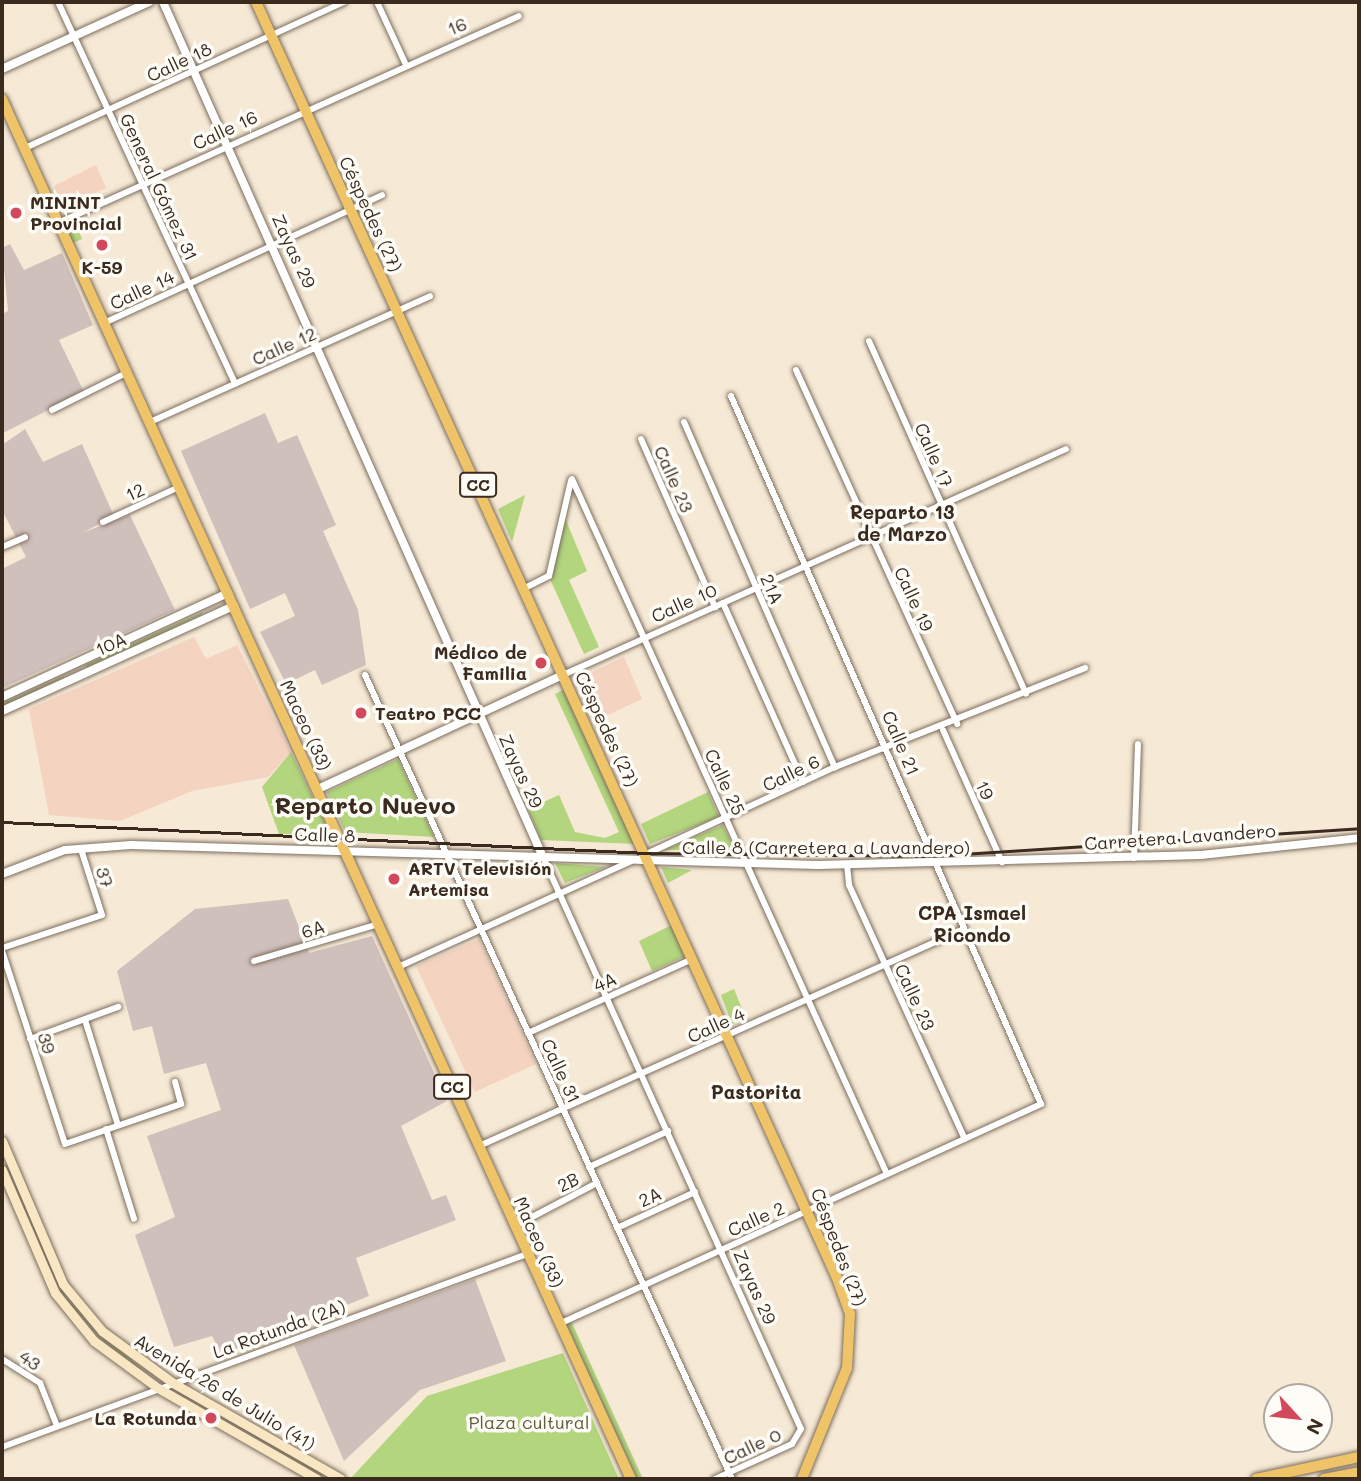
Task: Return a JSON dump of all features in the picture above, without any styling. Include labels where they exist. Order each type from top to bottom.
[{"type":"main road","name":"Céspedes (27)","points":[[256,2],[695,958],[808,1210],[850,1314],[851,1337],[837,1398],[802,1479]]},
{"type":"main road","name":"Maceo (33)","points":[[2,99],[631,1479]]},
{"type":"main road","name":"Avenida 26 de Julio (41)","points":[[2,1141],[63,1284],[102,1331],[173,1383],[341,1479]]},
{"type":"main road","name":"Avenida 26 de Julio (41)","points":[[2,1170],[55,1293],[94,1341],[158,1388],[317,1479]]},
{"type":"main road","points":[[1256,1479],[1359,1457]]},
{"type":"main road","points":[[1324,1479],[1359,1472]]},
{"type":"street","name":"General Gómez 31","points":[[58,2],[234,384]]},
{"type":"street","points":[[2,69],[149,2]]},
{"type":"street","name":"Zayas 29","points":[[163,2],[320,345],[478,714],[668,1131],[800,1436]]},
{"type":"street","name":"Calle 18","points":[[25,148],[344,2]]},
{"type":"street","points":[[377,2],[405,63]]},
{"type":"street","name":"16","points":[[405,63],[519,16]]},
{"type":"street","name":"Calle 16","points":[[58,223],[405,63]]},
{"type":"street","name":"Calle 14","points":[[104,323],[383,195]]},
{"type":"street","name":"Calle 12","points":[[150,422],[430,296]]},
{"type":"street","name":"Calle 17","points":[[869,341],[1026,694]]},
{"type":"street","name":"Calle 19","points":[[796,370],[869,536],[957,724]]},
{"type":"street","points":[[52,410],[126,373]]},
{"type":"street","name":"Calle 21","points":[[732,396],[890,750],[934,864],[1041,1104]]},
{"type":"street","name":"21A","points":[[684,422],[835,767]]},
{"type":"street","name":"Calle 23","points":[[641,439],[715,607]]},
{"type":"street","name":"Calle 10","points":[[318,789],[807,564],[1066,449]]},
{"type":"street","name":"Calle 25","points":[[525,588],[549,576],[572,479],[887,1174]]},
{"type":"street","name":"12","points":[[103,522],[179,487]]},
{"type":"street","points":[[2,547],[24,537]]},
{"type":"street","name":"10A","points":[[2,697],[228,593]]},
{"type":"street","points":[[723,603],[803,782]]},
{"type":"street","name":"10A","points":[[2,711],[234,606]]},
{"type":"street","points":[[75,663],[81,676]]},
{"type":"street","name":"Calle 6","points":[[649,857],[835,767],[943,730],[1085,668]]},
{"type":"street","name":"Calle 31","points":[[365,675],[731,1476]]},
{"type":"street","name":"19","points":[[943,730],[1002,862]]},
{"type":"street","points":[[1134,858],[1138,744]]},
{"type":"street","name":"Carretera Lavandero","points":[[1002,862],[1134,858],[1359,838]]},
{"type":"street","name":"Calle 8","points":[[2,874],[81,849],[346,851],[632,861],[649,857]]},
{"type":"street","name":"37","points":[[2,950],[102,915],[81,849]]},
{"type":"street","name":"Calle 8 (Carretera a Lavandero)","points":[[649,857],[746,864],[1002,862]]},
{"type":"street","points":[[398,967],[632,861]]},
{"type":"street","name":"Calle 23","points":[[847,865],[849,885],[965,1139]]},
{"type":"street","name":"6A","points":[[254,961],[379,924]]},
{"type":"street","name":"Calle 4","points":[[479,1146],[964,929]]},
{"type":"street","name":"39","points":[[2,950],[65,1144],[106,1129]]},
{"type":"street","name":"4A","points":[[528,1033],[695,958]]},
{"type":"street","points":[[30,1039],[118,1007]]},
{"type":"street","points":[[85,1020],[118,1125]]},
{"type":"street","points":[[134,1219],[106,1129],[181,1104],[175,1082]]},
{"type":"street","name":"Calle 2","points":[[559,1324],[1041,1104]]},
{"type":"street","name":"2B","points":[[589,1167],[668,1131]]},
{"type":"street","name":"2B","points":[[515,1226],[597,1183]]},
{"type":"street","name":"2A","points":[[617,1228],[695,1192]]},
{"type":"street","name":"La Rotunda (2A)","points":[[2,1447],[527,1254]]},
{"type":"street","name":"43","points":[[2,1359],[40,1382],[57,1426]]},
{"type":"street","name":"Calle 0","points":[[715,1479],[731,1476],[800,1436]]},
{"type":"shaded area","points":[[96,165],[106,188],[65,208],[54,186]]},
{"type":"shaded area","points":[[10,244],[24,270],[62,253],[93,325],[59,340],[84,392],[3,433],[2,314],[8,311],[2,248]]},
{"type":"shaded area","points":[[265,413],[278,443],[297,435],[336,525],[323,531],[358,610],[366,665],[322,685],[315,670],[286,684],[260,632],[295,616],[285,593],[250,609],[181,451]]},
{"type":"shaded area","points":[[25,429],[43,462],[82,444],[114,516],[84,532],[130,515],[175,610],[2,688],[2,569],[26,557],[2,510],[2,445]]},
{"type":"shaded area","points":[[194,637],[206,659],[237,645],[291,752],[268,777],[192,791],[120,821],[49,815],[29,709]]},
{"type":"shaded area","points":[[624,657],[642,699],[597,720],[579,678]]},
{"type":"shaded area","points":[[288,899],[309,953],[372,936],[447,1101],[401,1126],[432,1200],[446,1195],[456,1220],[356,1258],[369,1296],[222,1355],[212,1336],[174,1347],[135,1235],[175,1217],[147,1136],[221,1110],[206,1063],[164,1074],[152,1026],[133,1031],[117,971],[195,909]]},
{"type":"shaded area","points":[[479,939],[536,1064],[475,1092],[416,966]]},
{"type":"shaded area","points":[[475,1279],[506,1361],[420,1390],[344,1461],[294,1345]]},
{"type":"green space","points":[[82,217],[77,226],[82,239],[73,243],[65,225]]},
{"type":"green space","points":[[525,495],[512,542],[498,509]]},
{"type":"green space","points":[[565,518],[587,571],[569,580],[599,647],[584,654],[550,579]]},
{"type":"green space","points":[[203,612],[202,615],[87,668],[85,665]]},
{"type":"green space","points":[[64,676],[64,679],[2,707],[2,704]]},
{"type":"green space","points":[[565,689],[636,844],[541,840],[528,809],[559,795],[575,832],[605,838],[619,832],[555,694]]},
{"type":"green space","points":[[291,752],[330,833],[279,834],[262,787]]},
{"type":"green space","points":[[398,759],[434,837],[345,832],[327,792]]},
{"type":"green space","points":[[708,792],[719,817],[650,844],[641,824]]},
{"type":"green space","points":[[723,825],[735,850],[664,850]]},
{"type":"green space","points":[[555,863],[606,867],[565,883]]},
{"type":"green space","points":[[661,867],[692,870],[668,883]]},
{"type":"green space","points":[[674,924],[688,955],[652,971],[639,941]]},
{"type":"green space","points":[[734,989],[746,1019],[732,1024],[721,995]]},
{"type":"green space","points":[[2,1153],[67,1299],[145,1373],[107,1345],[65,1299]]},
{"type":"green space","points":[[571,1321],[643,1479],[637,1479],[565,1323]]},
{"type":"green space","name":"Plaza cultural","points":[[563,1353],[619,1479],[351,1478],[427,1396]]},
{"type":"green space","points":[[188,1397],[331,1479],[326,1479]]},
{"type":"railway","points":[[2,822],[647,853],[931,856],[1359,828]]},
{"type":"place","name":"MININT Provincial","points":[[16,213]]},
{"type":"place","name":"K-59","points":[[102,245]]},
{"type":"place","name":"Médico de Familia","points":[[541,663]]},
{"type":"place","name":"Teatro PCC","points":[[361,713]]},
{"type":"place","name":"ARTV Televisión Artemisa","points":[[394,879]]},
{"type":"place","name":"La Rotunda","points":[[211,1418]]},
{"type":"district","name":"Reparto 13 de Marzo","points":[[902,523]]},
{"type":"district","name":"Reparto Nuevo","points":[[365,805]]},
{"type":"district","name":"CPA Ismael Ricondo","points":[[972,924]]},
{"type":"district","name":"Pastorita","points":[[756,1092]]}]
